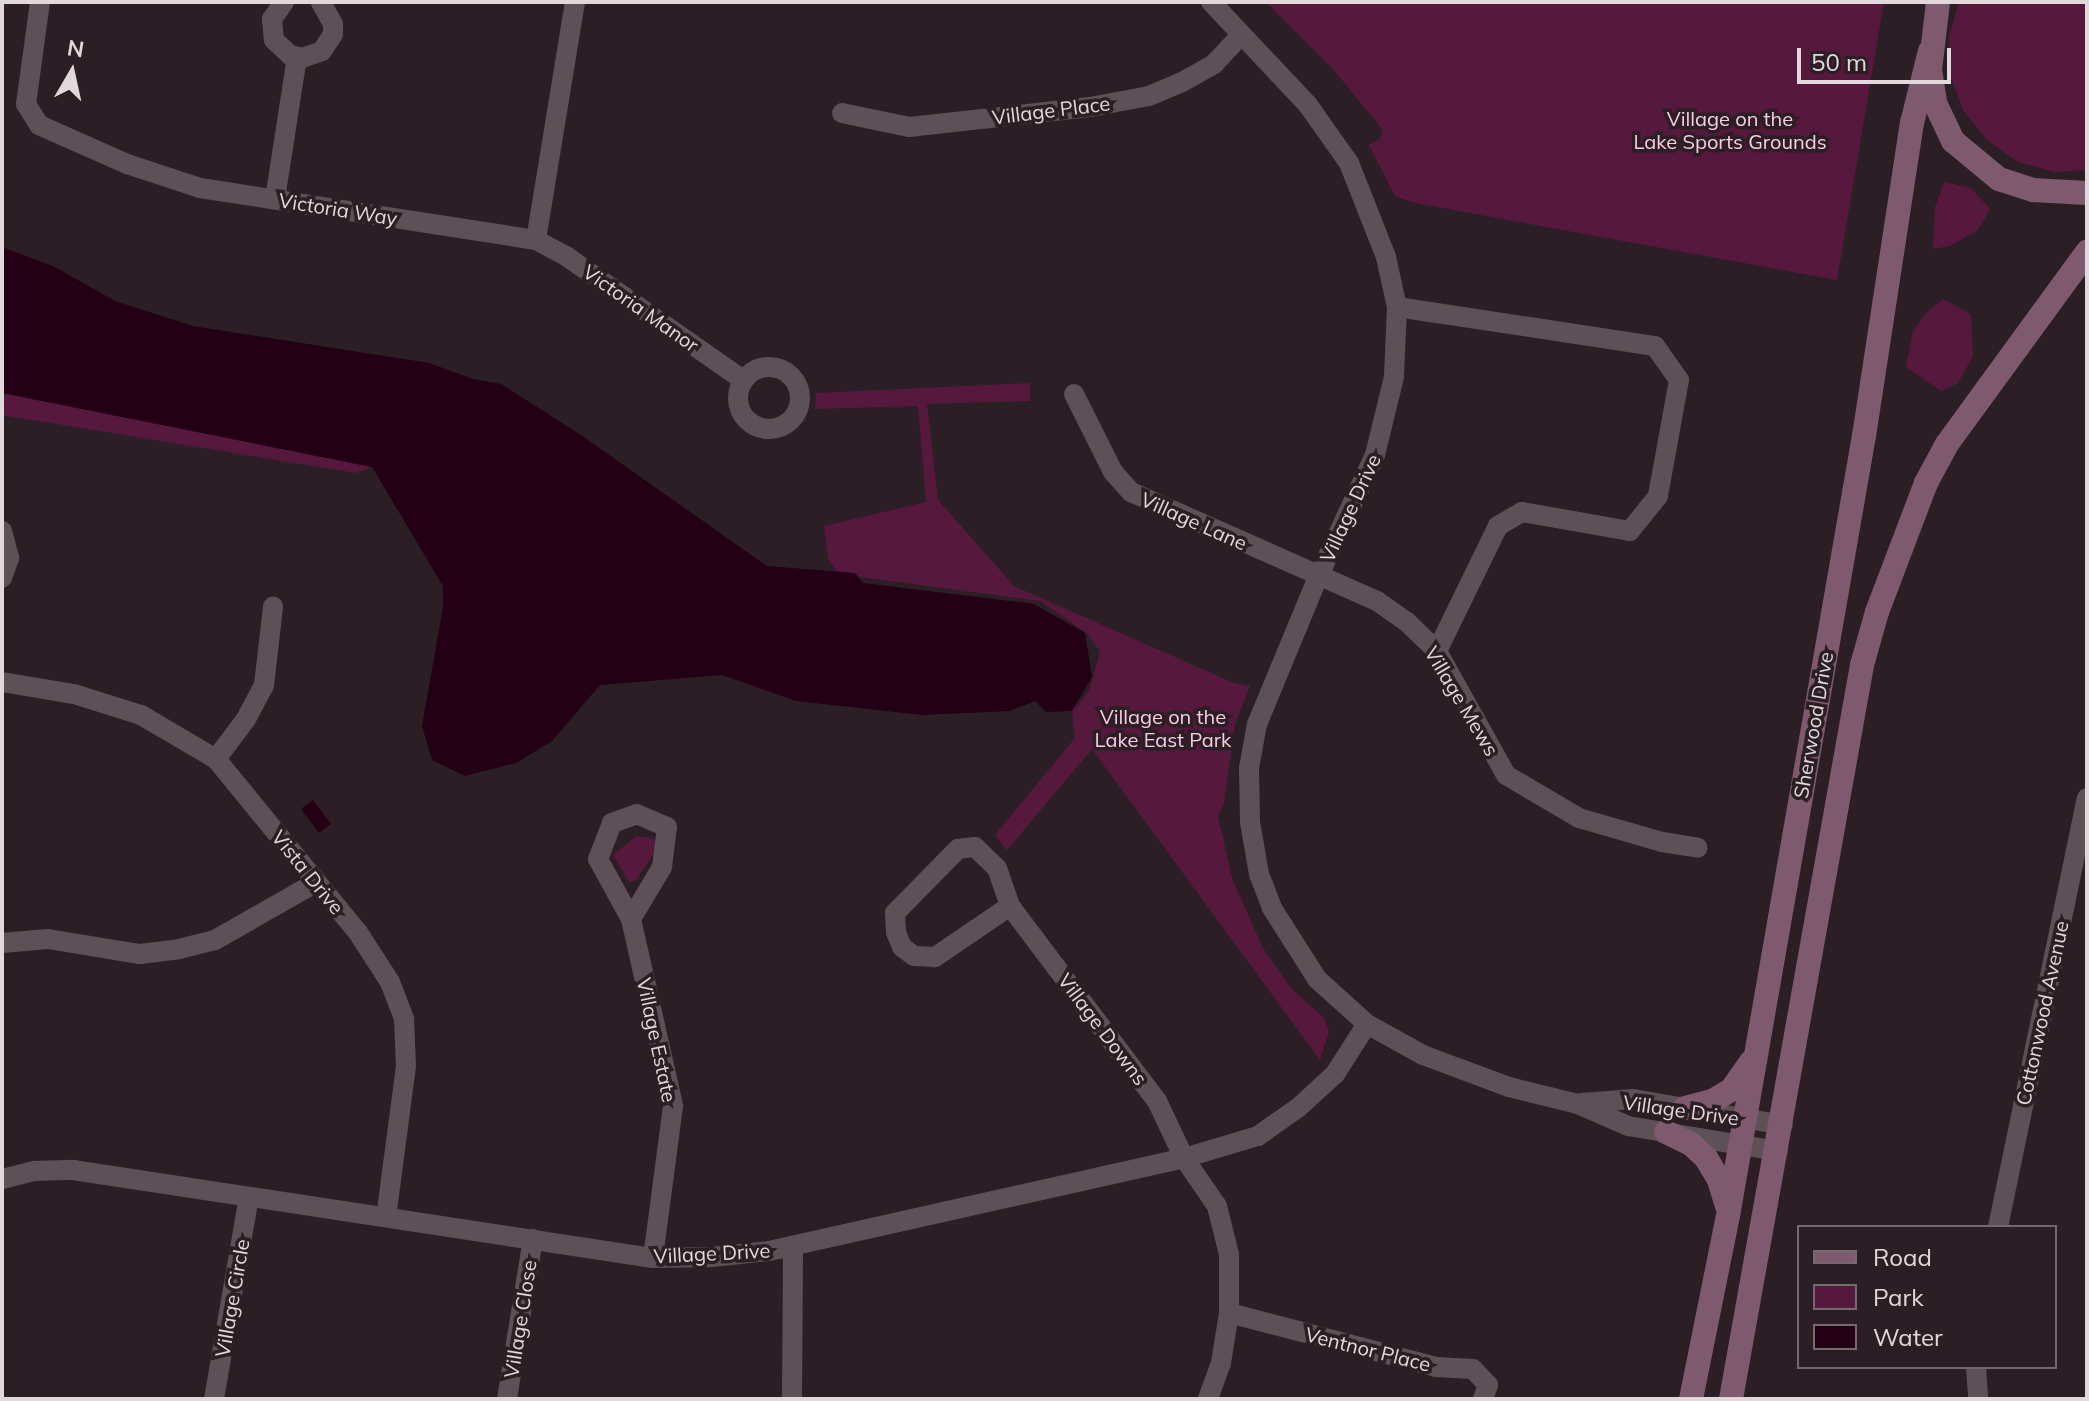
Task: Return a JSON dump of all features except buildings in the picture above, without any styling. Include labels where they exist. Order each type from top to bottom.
[{"type":"main road","points":[[1936,5],[1930,51],[1935,103],[1944,125],[1964,153],[1999,179],[2016,185],[2050,193],[2087,193]]},
{"type":"main road","name":"Sherwood Drive","points":[[1691,1399],[1729,1210],[1864,436],[1912,123],[1930,51]]},
{"type":"main road","name":"Sherwood Drive","points":[[1731,1399],[1783,1125],[1862,665],[1889,572],[1947,444],[2087,252]]},
{"type":"main road","points":[[1685,1108],[1714,1100],[1732,1089],[1756,1053]]},
{"type":"main road","points":[[1666,1132],[1691,1144],[1706,1158],[1719,1180],[1729,1210]]},
{"type":"street","name":"Victoria Way","points":[[40,2],[26,104],[39,125],[127,164],[200,188],[536,240]]},
{"type":"street","points":[[284,2],[272,19],[271,30],[281,49],[297,57],[313,56],[329,43],[333,24],[321,2]]},
{"type":"street","points":[[536,240],[575,2]]},
{"type":"street","name":"Village Drive","points":[[1211,2],[1308,105],[1349,163],[1386,257],[1397,307],[1394,377],[1384,427],[1375,455],[1318,577],[1257,724],[1249,768],[1250,822],[1259,874],[1285,930],[1317,979],[1367,1024],[1423,1055],[1474,1075],[1578,1104],[1628,1126],[1778,1151]]},
{"type":"street","name":"Village Place","points":[[842,113],[909,127],[1090,107],[1149,96],[1214,64],[1241,35]]},
{"type":"street","points":[[275,199],[297,57]]},
{"type":"street","name":"Victoria Manor","points":[[536,240],[566,256],[743,380]]},
{"type":"street","points":[[1397,307],[1655,346],[1679,380],[1658,496],[1630,531],[1522,512],[1498,526],[1437,651]]},
{"type":"street","name":"Village Lane","points":[[1074,394],[1113,472],[1131,492],[1318,577]]},
{"type":"street","points":[[2,531],[9,558],[2,578]]},
{"type":"street","name":"Village Mews","points":[[1318,577],[1377,601],[1406,621],[1437,651],[1506,775],[1579,818],[1662,842],[1698,848]]},
{"type":"street","points":[[216,759],[246,719],[264,685],[273,607]]},
{"type":"street","name":"Vista Drive","points":[[2,682],[74,694],[141,715],[216,759],[357,931],[390,982],[404,1019],[406,1066],[386,1217]]},
{"type":"street","name":"Cottonwood Avenue","points":[[1998,1225],[2087,798]]},
{"type":"street","name":"Village Estate","points":[[631,919],[662,867],[667,827],[637,814],[612,823],[598,859],[631,919],[673,1106],[653,1258]]},
{"type":"street","name":"Village Downs","points":[[1010,906],[935,957],[914,956],[902,947],[896,932],[895,913],[958,849],[975,847],[997,868],[1010,906],[1157,1101],[1184,1158],[1217,1206],[1229,1254],[1229,1313],[1221,1363],[1208,1399]]},
{"type":"street","points":[[2,943],[48,939],[140,954],[179,949],[215,940],[315,883]]},
{"type":"street","name":"Village Drive","points":[[2,1179],[35,1171],[73,1170],[653,1258],[712,1257],[793,1248],[1184,1158],[1258,1136],[1299,1107],[1335,1074],[1367,1024]]},
{"type":"street","name":"Village Drive","points":[[1578,1104],[1633,1099],[1783,1125]]},
{"type":"street","name":"Village Circle","points":[[214,1399],[249,1197]]},
{"type":"street","name":"Village Close","points":[[507,1399],[533,1239]]},
{"type":"street","points":[[792,1399],[793,1248]]},
{"type":"street","name":"Ventnor Place","points":[[1229,1313],[1436,1367],[1473,1369],[1488,1385],[1483,1399]]},
{"type":"street","points":[[1976,1369],[1978,1399]]},
{"type":"green space","name":"Village on the Lake Sports Grounds","points":[[1266,2],[1884,2],[1837,280],[1415,203],[1395,196],[1369,145],[1380,139],[1383,130],[1333,69]]},
{"type":"green space","points":[[1959,2],[2087,2],[2087,170],[2055,172],[2018,162],[1987,140],[1963,110],[1950,75],[1949,37]]},
{"type":"green space","points":[[1944,182],[1971,188],[1990,209],[1978,230],[1950,246],[1933,249],[1935,207]]},
{"type":"green space","points":[[1943,299],[1971,314],[1973,356],[1958,383],[1941,391],[1906,367],[1913,331],[1927,312]]},
{"type":"green space","name":"Village on the Lake East Park","points":[[1030,383],[1030,401],[927,404],[938,500],[1014,586],[1234,683],[1250,686],[1235,724],[1224,803],[1218,816],[1232,878],[1263,948],[1290,987],[1325,1019],[1329,1032],[1320,1060],[1092,749],[1007,850],[995,835],[1075,738],[1072,711],[1062,713],[1078,706],[1090,688],[1100,652],[1088,634],[1040,601],[838,574],[828,559],[824,526],[926,502],[918,406],[815,409],[816,393]]},
{"type":"green space","points":[[2,393],[372,467],[356,473],[2,415]]},
{"type":"green space","points":[[636,836],[653,838],[657,849],[636,880],[629,882],[613,855]]},
{"type":"water","points":[[2,247],[53,266],[115,301],[193,326],[429,363],[473,379],[501,384],[578,433],[767,566],[855,573],[863,583],[1034,604],[1085,633],[1092,677],[1072,711],[1046,712],[1035,701],[1010,711],[922,715],[796,701],[722,675],[600,685],[552,741],[516,763],[465,776],[432,760],[422,726],[443,607],[443,586],[372,467],[2,393]]},
{"type":"water","points":[[313,800],[331,824],[319,833],[301,809]]}]
